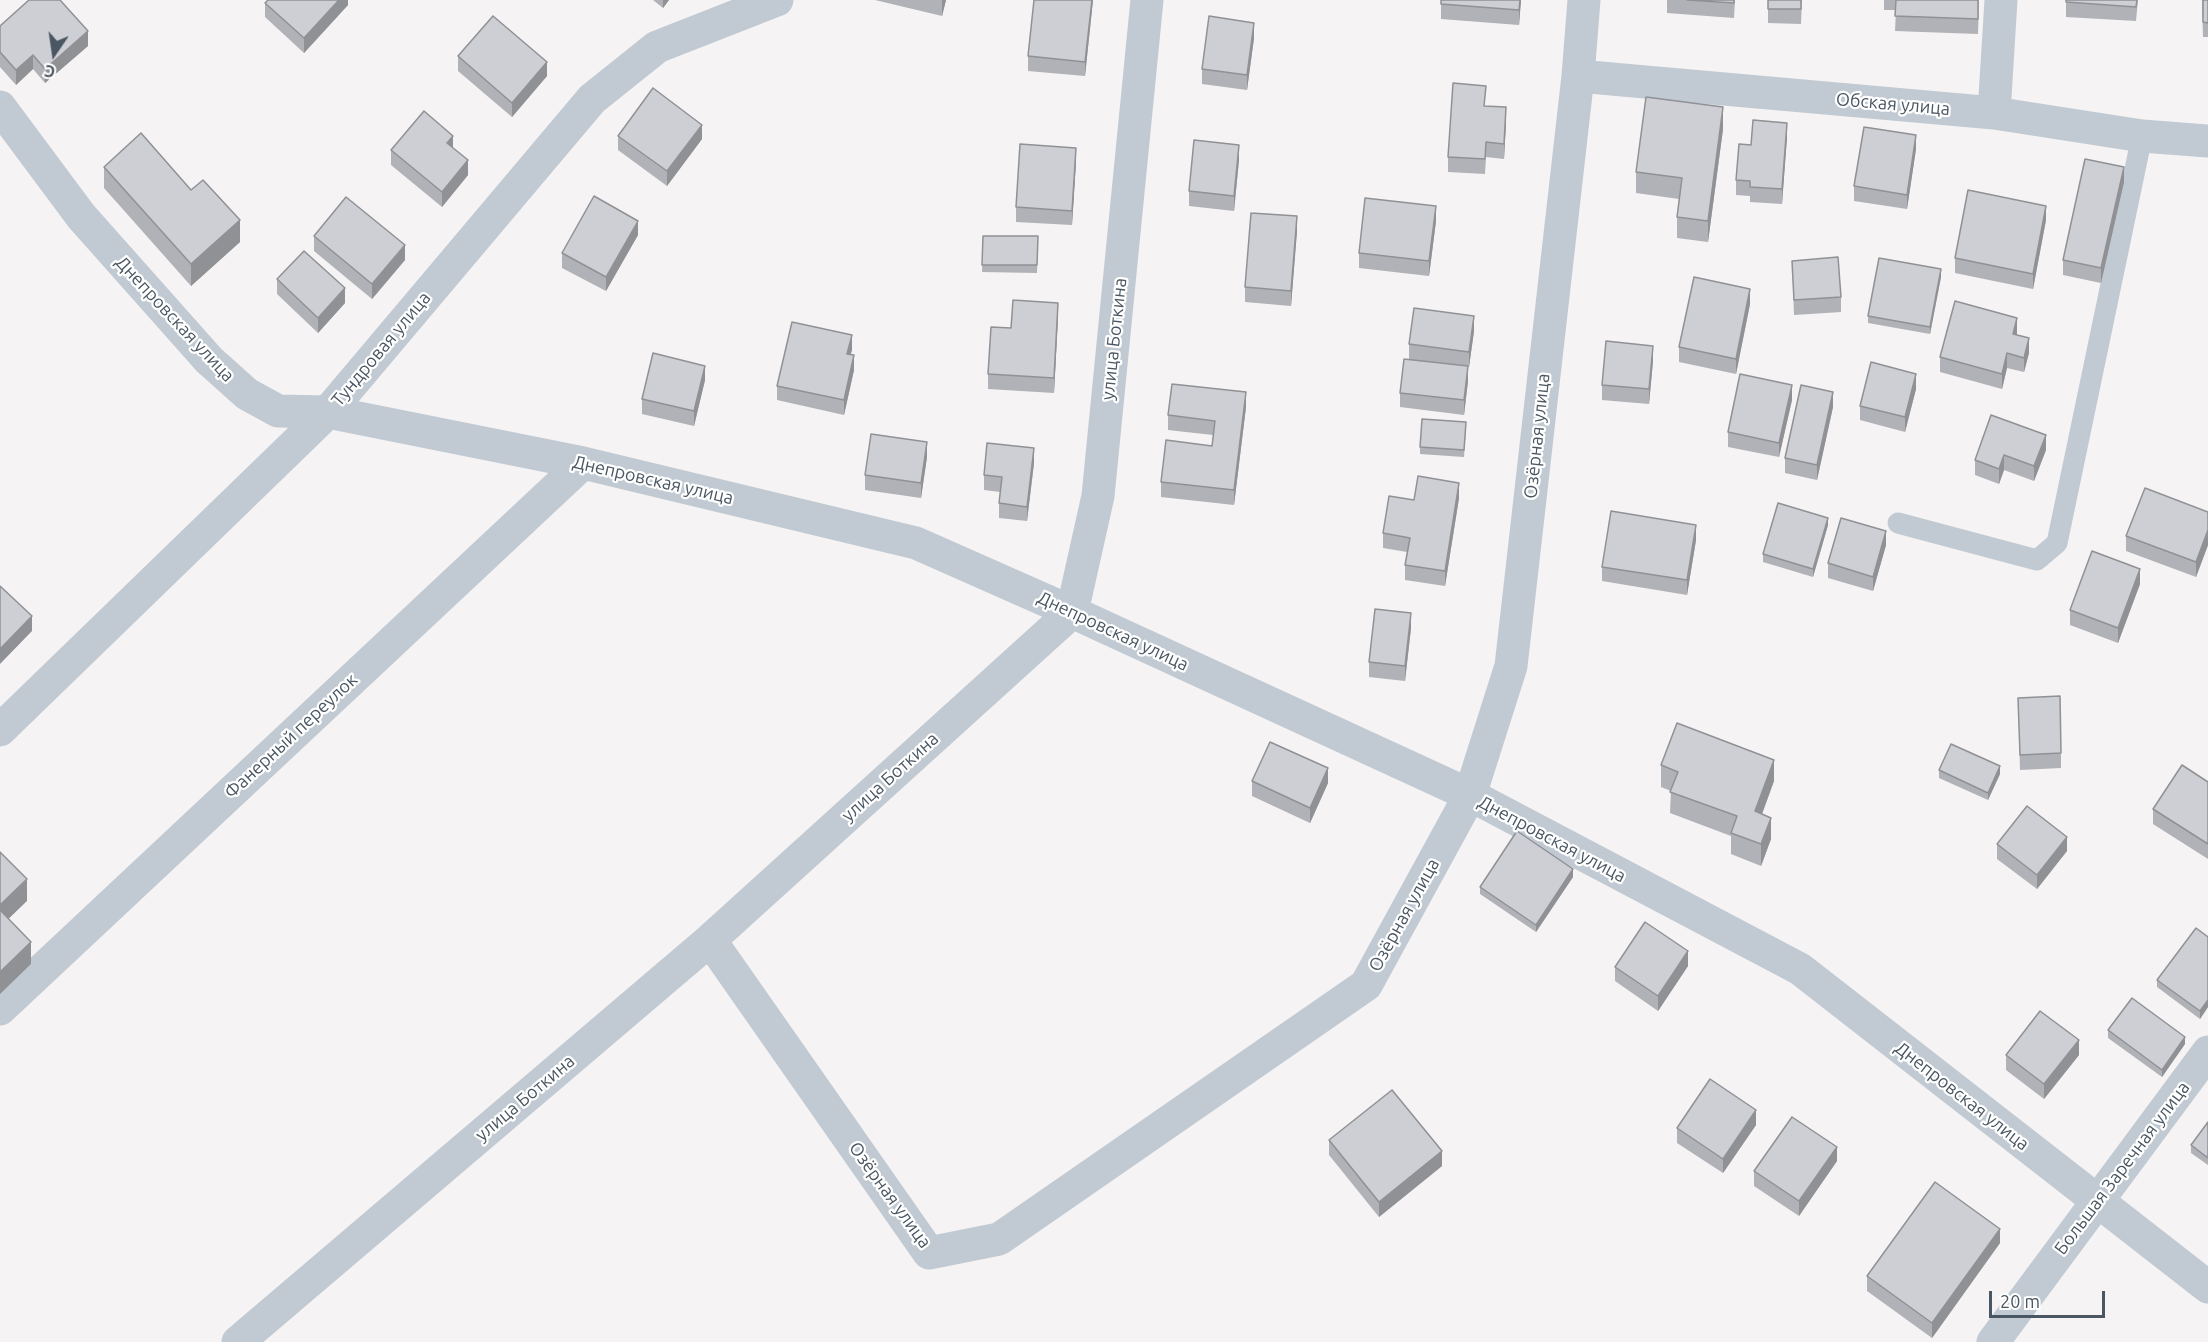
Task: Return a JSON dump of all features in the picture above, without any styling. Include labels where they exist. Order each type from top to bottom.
[{"type":"street","name":"Тундровая улица","points":[[0,730],[328,412],[592,99],[657,47],[777,0]]},
{"type":"street","name":"улица Боткина","points":[[238,1342],[710,940],[1072,612],[1098,496],[1147,0]]},
{"type":"street","name":"Озёрная улица","points":[[710,940],[928,1253],[999,1239],[1366,985],[1470,795],[1511,666],[1578,76],[1584,0]]},
{"type":"street","points":[[1994,113],[2001,0]]},
{"type":"street","name":"Обская улица","points":[[1578,76],[1994,113],[2142,136],[2208,141]]},
{"type":"street","name":"Днепровская улица","points":[[0,107],[81,216],[209,360],[246,394],[278,411],[328,412],[583,463],[916,543],[1072,612],[1470,795],[1800,969],[2208,1287]]},
{"type":"street","name":"Фанерный переулок","points":[[0,1009],[583,463]]},
{"type":"street","name":"Большая Заречная улица","points":[[1993,1342],[2208,1052]]},
{"type":"lane","points":[[1898,523],[2037,560],[2056,543],[2142,136]]},
{"type":"building","points":[[29,0],[60,0],[88,31],[45,69],[33,55],[16,70],[0,52],[0,26]]},
{"type":"building","points":[[268,0],[339,0],[304,38],[265,3]]},
{"type":"building","points":[[1034,0],[1092,0],[1085,62],[1028,56]]},
{"type":"building","points":[[1441,0],[1520,0],[1519,10],[1441,4]]},
{"type":"building","points":[[1687,0],[1734,0],[1734,3]]},
{"type":"building","points":[[1768,0],[1801,0],[1801,9],[1768,9]]},
{"type":"building","points":[[1896,0],[1978,0],[1978,19],[1895,16]]},
{"type":"building","points":[[2066,0],[2137,0],[2136,7],[2066,2]]},
{"type":"building","points":[[2203,0],[2208,0],[2208,23],[2203,22]]},
{"type":"building","points":[[493,16],[547,62],[512,103],[458,56]]},
{"type":"building","points":[[1209,16],[1254,23],[1247,75],[1202,69]]},
{"type":"building","points":[[1453,83],[1486,86],[1484,106],[1506,107],[1504,144],[1486,142],[1485,159],[1448,157]]},
{"type":"building","points":[[653,88],[702,125],[667,171],[618,136]]},
{"type":"building","points":[[1646,97],[1723,107],[1708,221],[1677,217],[1682,178],[1636,172]]},
{"type":"building","points":[[424,111],[453,136],[447,143],[468,160],[442,192],[391,150]]},
{"type":"building","points":[[1753,120],[1787,123],[1782,189],[1750,187],[1750,181],[1736,180],[1739,144],[1751,145]]},
{"type":"building","points":[[1864,127],[1916,135],[1907,195],[1854,186]]},
{"type":"building","points":[[141,133],[191,190],[203,180],[240,220],[191,264],[104,167]]},
{"type":"building","points":[[1194,140],[1239,145],[1234,196],[1189,191]]},
{"type":"building","points":[[1020,144],[1076,148],[1072,211],[1016,207]]},
{"type":"building","points":[[2085,159],[2124,167],[2101,268],[2063,260]]},
{"type":"building","points":[[1968,190],[2046,206],[2033,274],[1955,258]]},
{"type":"building","points":[[594,196],[638,221],[606,277],[562,253]]},
{"type":"building","points":[[346,197],[405,245],[372,284],[314,236]]},
{"type":"building","points":[[1365,198],[1436,206],[1429,261],[1359,253]]},
{"type":"building","points":[[1251,213],[1297,216],[1291,291],[1245,287]]},
{"type":"building","points":[[983,236],[1038,236],[1037,265],[982,265]]},
{"type":"building","points":[[304,251],[345,288],[318,318],[277,279]]},
{"type":"building","points":[[1838,257],[1841,297],[1794,300],[1792,261]]},
{"type":"building","points":[[1879,258],[1941,269],[1930,327],[1868,316]]},
{"type":"building","points":[[1694,277],[1750,289],[1736,359],[1679,347]]},
{"type":"building","points":[[1013,300],[1058,303],[1054,378],[988,374],[991,327],[1011,328]]},
{"type":"building","points":[[1955,301],[2017,318],[2013,334],[2029,338],[2024,358],[2007,353],[2002,374],[1940,357]]},
{"type":"building","points":[[1414,308],[1474,316],[1469,352],[1409,344]]},
{"type":"building","points":[[792,322],[852,335],[847,354],[854,355],[844,400],[777,386]]},
{"type":"building","points":[[1606,341],[1653,346],[1649,389],[1602,385]]},
{"type":"building","points":[[653,353],[705,366],[694,411],[642,399]]},
{"type":"building","points":[[1404,359],[1468,366],[1464,400],[1400,393]]},
{"type":"building","points":[[1871,362],[1916,374],[1905,417],[1860,406]]},
{"type":"building","points":[[1740,374],[1792,385],[1779,443],[1728,432]]},
{"type":"building","points":[[1172,384],[1246,392],[1234,490],[1161,482],[1166,440],[1212,446],[1215,421],[1168,415]]},
{"type":"building","points":[[1801,385],[1833,392],[1817,465],[1785,458]]},
{"type":"building","points":[[1991,415],[2046,435],[2034,466],[2004,455],[1999,469],[1975,460]]},
{"type":"building","points":[[1422,419],[1466,422],[1464,450],[1420,447]]},
{"type":"building","points":[[871,434],[927,442],[921,483],[865,475]]},
{"type":"building","points":[[987,443],[1034,448],[1027,507],[999,503],[1002,477],[984,475]]},
{"type":"building","points":[[1418,476],[1459,483],[1445,571],[1405,565],[1410,538],[1383,533],[1389,496],[1414,500]]},
{"type":"building","points":[[2145,488],[2208,512],[2208,530],[2196,562],[2126,536]]},
{"type":"building","points":[[1778,503],[1828,518],[1813,569],[1763,554]]},
{"type":"building","points":[[1611,511],[1696,525],[1687,580],[1602,567]]},
{"type":"building","points":[[1841,518],[1886,531],[1873,577],[1828,563]]},
{"type":"building","points":[[2092,551],[2140,569],[2118,628],[2070,610]]},
{"type":"building","points":[[0,586],[32,616],[0,649]]},
{"type":"building","points":[[1375,609],[1411,613],[1405,666],[1369,662]]},
{"type":"building","points":[[2060,696],[2061,753],[2020,755],[2018,698]]},
{"type":"building","points":[[1677,723],[1774,760],[1755,811],[1771,818],[1761,844],[1731,833],[1737,816],[1670,792],[1678,772],[1661,765]]},
{"type":"building","points":[[1270,742],[1328,768],[1310,808],[1252,781]]},
{"type":"building","points":[[1951,744],[2000,766],[1988,793],[1939,770]]},
{"type":"building","points":[[2182,765],[2208,782],[2208,844],[2153,809]]},
{"type":"building","points":[[2027,806],[2067,837],[2037,875],[1997,844]]},
{"type":"building","points":[[1517,831],[1573,869],[1536,925],[1480,887]]},
{"type":"building","points":[[0,852],[27,879],[0,905]]},
{"type":"building","points":[[0,910],[31,942],[0,972]]},
{"type":"building","points":[[1645,922],[1688,951],[1658,996],[1615,967]]},
{"type":"building","points":[[2196,928],[2208,937],[2208,1000],[2200,1011],[2157,980]]},
{"type":"building","points":[[2132,998],[2185,1037],[2162,1070],[2108,1030]]},
{"type":"building","points":[[2040,1011],[2079,1040],[2044,1084],[2006,1055]]},
{"type":"building","points":[[1710,1079],[1756,1110],[1723,1159],[1677,1128]]},
{"type":"building","points":[[1392,1090],[1442,1151],[1379,1202],[1329,1140]]},
{"type":"building","points":[[1792,1117],[1837,1147],[1799,1201],[1754,1171]]},
{"type":"building","points":[[2208,1122],[2208,1158],[2191,1145]]},
{"type":"building","points":[[1935,1182],[2000,1229],[1932,1323],[1867,1276]]}]
